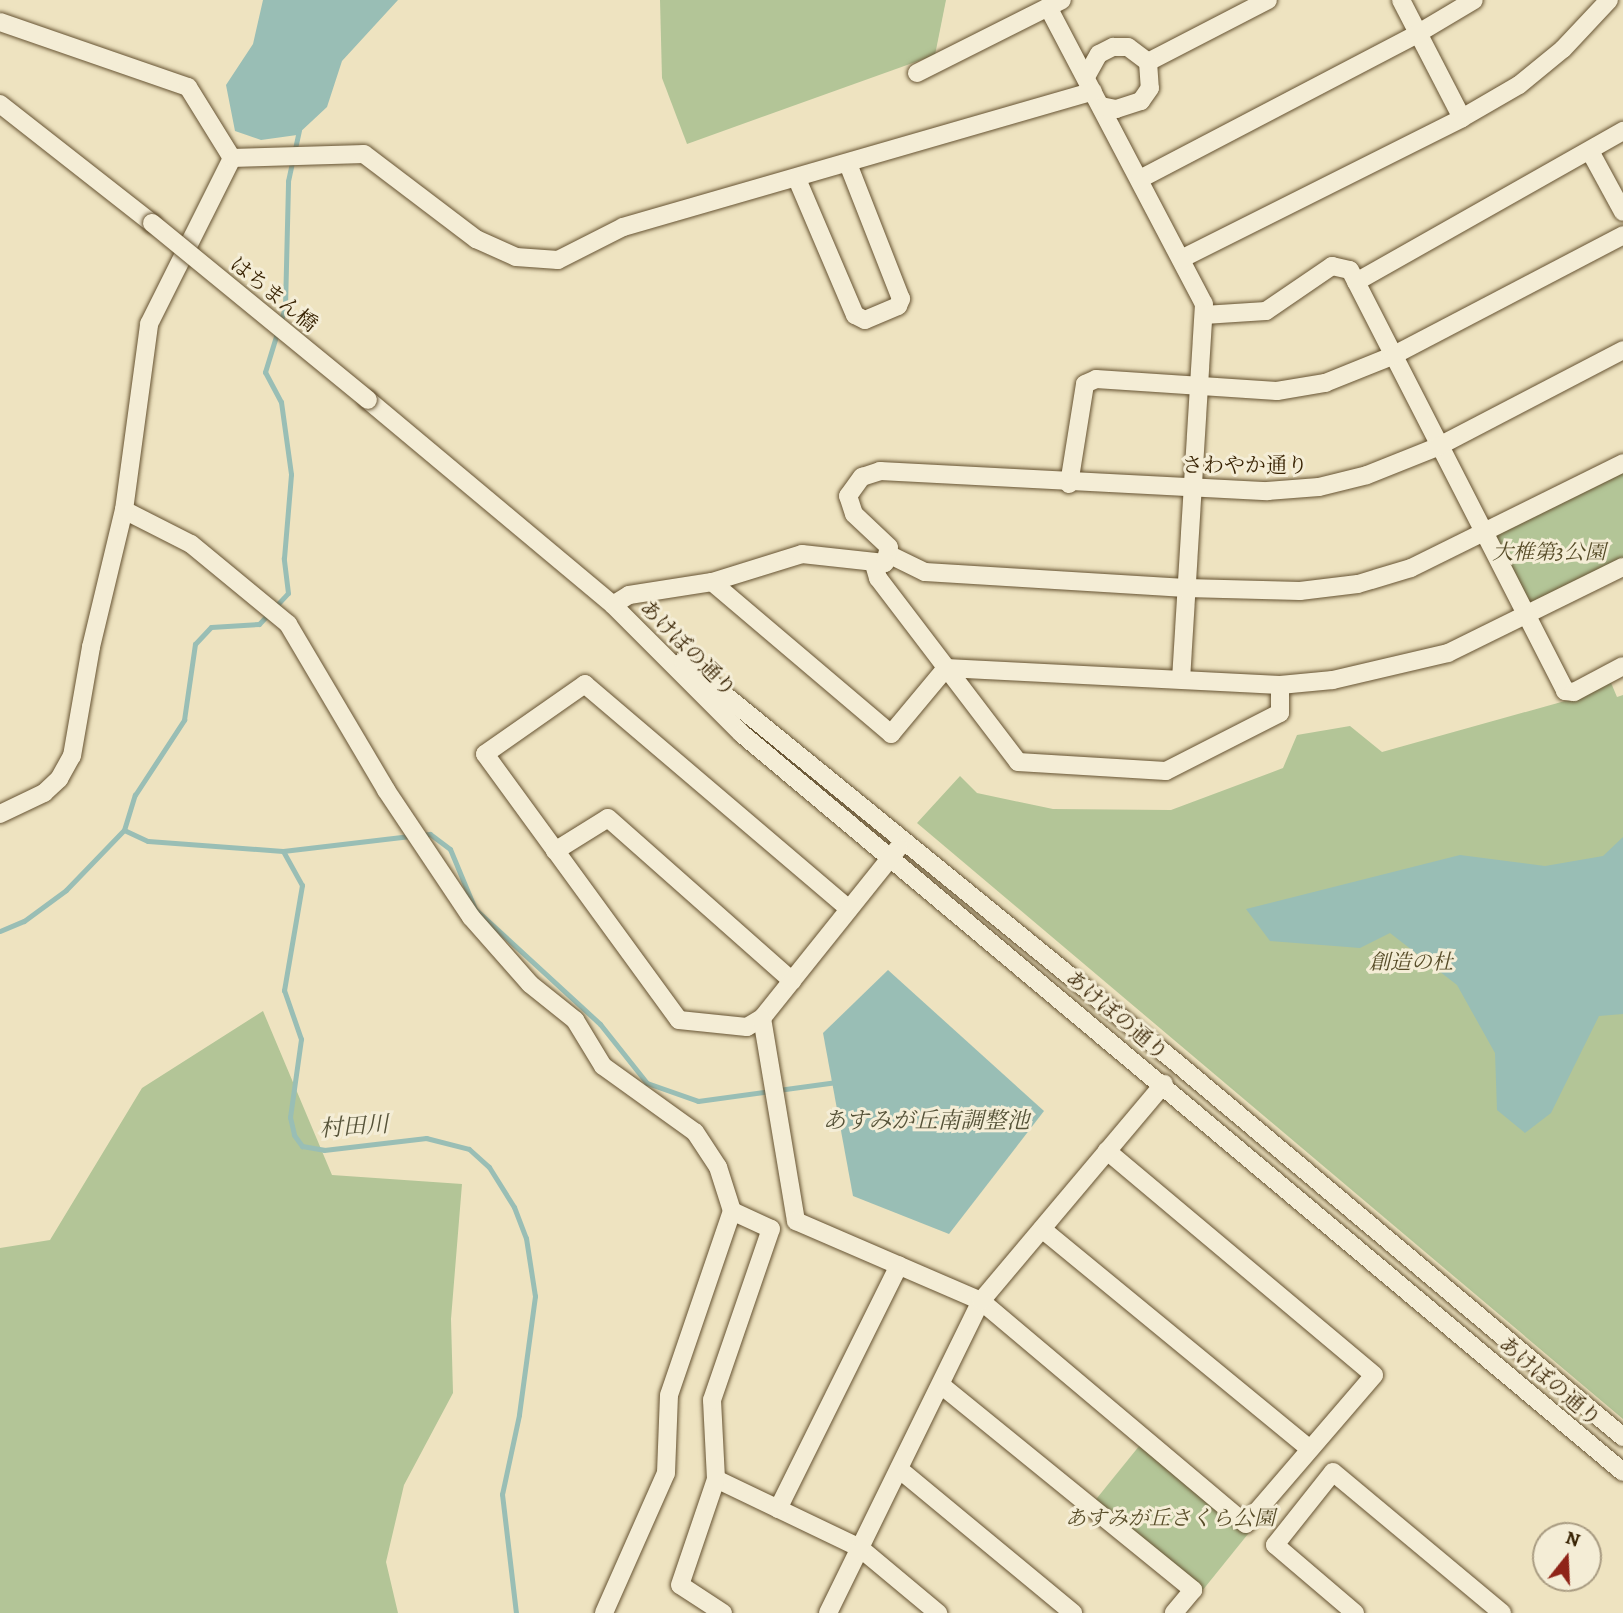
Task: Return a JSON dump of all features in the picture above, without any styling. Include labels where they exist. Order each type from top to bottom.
[{"type":"street","points":[[1148,62],[1268,0]]},
{"type":"street","points":[[1401,0],[1462,118]]},
{"type":"street","points":[[1140,179],[1418,34],[1474,0]]},
{"type":"street","points":[[1181,258],[1462,118],[1519,85],[1563,49],[1609,0]]},
{"type":"street","points":[[917,74],[1055,3],[1093,91],[1204,304],[1181,679]]},
{"type":"street","points":[[0,22],[188,88],[232,158]]},
{"type":"street","points":[[232,158],[364,154],[476,239],[516,257],[558,260],[623,227],[797,179],[1093,91],[1124,108],[1141,102],[1150,88],[1148,62],[1128,47],[1113,47],[1099,54],[1093,91]]},
{"type":"street","name":"はちまん橋","points":[[0,104],[152,223],[616,608]]},
{"type":"street","points":[[1356,282],[1591,153],[1623,131]]},
{"type":"street","points":[[1591,153],[1623,212]]},
{"type":"street","points":[[0,814],[44,793],[59,779],[72,756],[91,647],[124,510],[149,324],[232,158]]},
{"type":"street","points":[[797,179],[855,315],[864,320],[898,306],[901,299],[848,164]]},
{"type":"street","points":[[1069,484],[1085,384],[1096,379],[1198,389],[1277,391],[1313,385],[1392,356],[1623,235]]},
{"type":"street","points":[[1204,315],[1266,311],[1332,266],[1350,270],[1437,447],[1565,691],[1574,692],[1623,666]]},
{"type":"street","name":"さわやか通り","points":[[890,555],[889,547],[853,514],[848,496],[862,477],[880,471],[1069,484],[1267,491],[1319,487],[1367,475],[1437,447],[1623,350]]},
{"type":"street","points":[[616,608],[629,595],[712,582],[802,554],[874,564],[885,563],[890,555],[925,572],[1186,589],[1300,591],[1358,584],[1411,568],[1485,534],[1623,463]]},
{"type":"street","points":[[124,510],[191,544],[288,624],[386,790],[471,917],[530,984],[575,1020],[603,1066],[695,1132],[718,1167],[732,1211],[669,1395],[666,1473],[604,1613]]},
{"type":"street","points":[[874,564],[878,578],[1018,762],[1166,771],[1280,713],[1280,685]]},
{"type":"street","points":[[946,668],[1280,685],[1410,664],[1448,653],[1623,567]]},
{"type":"street","points":[[712,582],[891,734],[946,668]]},
{"type":"street","name":"あけぼの通り","points":[[616,608],[905,840],[1623,1437]]},
{"type":"street","name":"あけぼの通り","points":[[616,608],[743,734],[1164,1084],[1623,1472]]},
{"type":"street","points":[[849,909],[586,684],[485,754],[679,1020],[747,1027],[762,1018],[905,840]]},
{"type":"street","points":[[555,851],[608,818],[792,981]]},
{"type":"street","points":[[762,1018],[796,1221],[981,1301],[1246,1524],[1374,1375],[1107,1151]]},
{"type":"street","points":[[828,1613],[981,1301],[1164,1084]]},
{"type":"street","points":[[723,1613],[680,1585],[716,1479],[712,1400],[771,1229],[732,1211]]},
{"type":"street","points":[[1042,1229],[1309,1448]]},
{"type":"street","points":[[778,1509],[899,1265]]},
{"type":"street","points":[[941,1385],[1193,1590],[1174,1613]]},
{"type":"street","points":[[899,1469],[1073,1613]]},
{"type":"street","points":[[1356,1613],[1275,1545],[1334,1472],[1502,1613]]},
{"type":"street","points":[[716,1479],[860,1548],[938,1613]]},
{"type":"green space","points":[[660,0],[946,0],[935,55],[687,144],[662,78]]},
{"type":"green space","name":"大椎第3公園","points":[[1623,470],[1623,560],[1537,604],[1524,600],[1494,545],[1497,533]]},
{"type":"green space","name":"創造の杜","points":[[1609,678],[1617,697],[1623,695],[1623,1419],[917,823],[960,776],[977,793],[1053,809],[1171,810],[1283,768],[1297,735],[1350,726],[1382,752],[1572,699]]},
{"type":"green space","points":[[263,1011],[332,1175],[462,1184],[451,1319],[453,1393],[404,1485],[386,1562],[398,1613],[0,1613],[0,1248],[50,1240],[142,1088]]},
{"type":"green space","name":"あすみが丘さくら公園","points":[[1140,1445],[1249,1533],[1202,1591],[1093,1503]]},
{"type":"water","points":[[263,0],[398,0],[342,61],[327,107],[297,135],[261,140],[235,131],[226,85],[253,44]]},
{"type":"water","points":[[1623,837],[1623,1014],[1599,1016],[1551,1113],[1525,1133],[1497,1110],[1495,1053],[1457,985],[1390,933],[1360,948],[1270,941],[1246,909],[1460,855],[1545,866],[1603,856]]},
{"type":"water","name":"あすみが丘南調整池","points":[[888,970],[1044,1111],[949,1234],[853,1196],[823,1033]]},
{"type":"waterway","points":[[0,931],[24,921],[66,890],[124,830],[135,795],[184,720],[195,644],[211,627],[259,624],[288,593],[284,558],[291,474],[281,402],[265,372],[285,307],[288,181],[299,130]]},
{"type":"waterway","name":"村田川","points":[[124,830],[148,841],[283,851],[410,836]]},
{"type":"waterway","points":[[420,835],[430,834],[450,849],[475,909],[600,1024],[647,1083],[698,1101],[837,1082]]},
{"type":"waterway","name":"村田川","points":[[283,851],[302,885],[284,990],[301,1039],[290,1117],[294,1135],[302,1146],[324,1150],[426,1138],[469,1149],[489,1167],[514,1207],[526,1238],[535,1296],[519,1415],[502,1494],[516,1613]]}]
